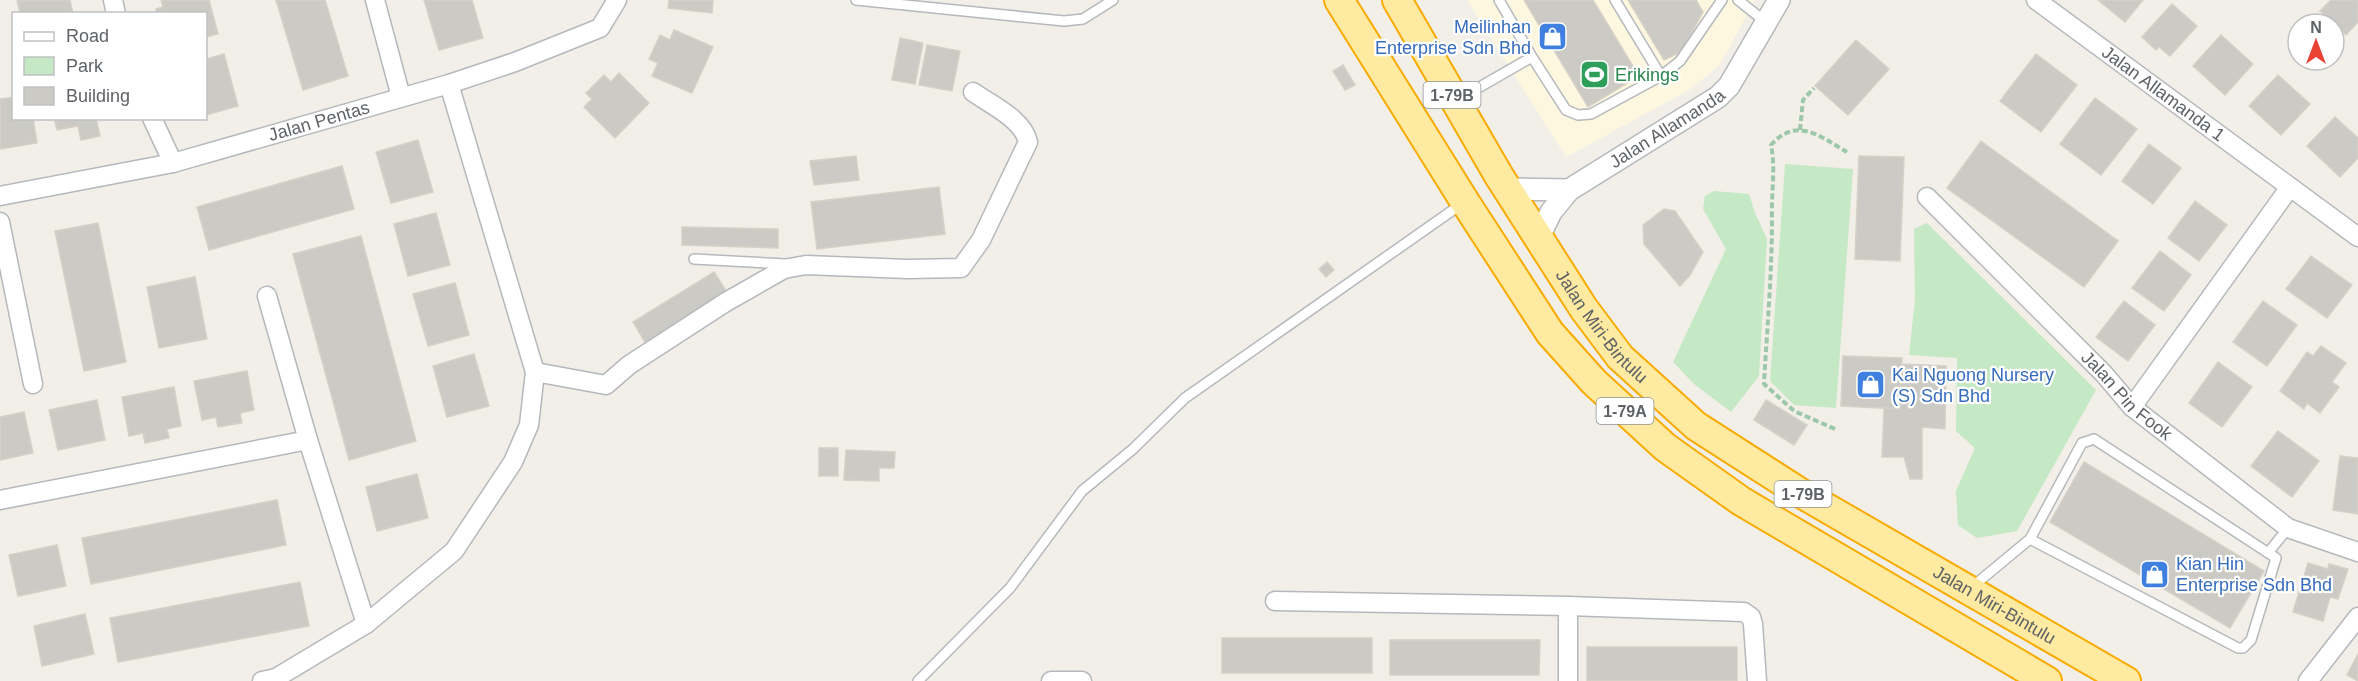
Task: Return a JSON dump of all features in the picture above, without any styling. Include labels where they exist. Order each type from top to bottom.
[{"type":"highway","name":"Jalan Miri-Bintulu","points":[[1339,0],[1550,333],[1594,382],[1665,447],[1741,501],[2047,681]]},
{"type":"highway","name":"Jalan Miri-Bintulu","points":[[1397,0],[1508,189],[1584,309],[1620,357],[1696,426],[1799,492],[2126,681]]},
{"type":"street","points":[[375,0],[401,97]]},
{"type":"street","name":"Jalan Pentas","points":[[0,196],[173,163],[449,84],[515,62],[600,28],[617,0]]},
{"type":"street","name":"Jalan Allamanda","points":[[1539,237],[1551,212],[1569,190],[1718,97],[1729,86],[1779,0]]},
{"type":"street","name":"Jalan Allamanda 1","points":[[2036,0],[2358,237]]},
{"type":"street","points":[[262,681],[276,678],[366,624],[454,551],[513,462],[529,425],[534,372],[449,84]]},
{"type":"street","points":[[534,372],[606,384],[629,365],[726,302],[784,269],[806,265],[907,269],[961,268],[981,240],[1028,142],[1020,126],[973,92]]},
{"type":"street","points":[[153,120],[173,163]]},
{"type":"street","points":[[2132,407],[2290,187]]},
{"type":"street","points":[[1508,189],[1569,190]]},
{"type":"street","name":"Jalan Pin Fook","points":[[1926,197],[2104,374],[2132,407],[2288,528],[2358,552]]},
{"type":"street","points":[[0,222],[33,384]]},
{"type":"street","points":[[267,297],[308,440],[366,624]]},
{"type":"street","points":[[0,500],[308,440]]},
{"type":"street","points":[[1275,601],[1568,606],[1744,612],[1752,617],[1757,681]]},
{"type":"street","points":[[1568,606],[1568,681]]},
{"type":"street","points":[[2308,681],[2358,617]]},
{"type":"street","points":[[1051,681],[1082,681]]},
{"type":"lane","points":[[856,0],[1074,21],[1113,0]]},
{"type":"lane","points":[[1499,0],[1566,110],[1578,115],[1592,114],[1661,76],[1680,61],[1722,0]]},
{"type":"lane","points":[[1615,0],[1661,76]]},
{"type":"lane","points":[[1738,0],[1767,24]]},
{"type":"lane","points":[[1455,101],[1532,57]]},
{"type":"lane","points":[[918,681],[1010,588],[1082,492],[1133,449],[1185,398],[1465,202]]},
{"type":"lane","points":[[694,259],[806,265]]},
{"type":"lane","points":[[1970,589],[2030,538],[2082,443],[2094,439],[2276,558],[2251,640],[2242,648],[2238,648],[2030,538]]},
{"type":"lane","points":[[2268,554],[2288,528]]},
{"type":"path","points":[[1800,130],[1803,100],[1814,88]]},
{"type":"path","points":[[1835,429],[1794,411],[1764,384],[1773,242],[1774,162],[1771,145],[1782,133],[1800,130],[1817,135],[1847,152]]},
{"type":"shaded area","points":[[1467,0],[1755,0],[1719,66],[1689,90],[1566,157]]},
{"type":"green space","points":[[1785,164],[1853,169],[1836,408],[1794,405],[1770,381]]},
{"type":"green space","points":[[1714,191],[1749,194],[1767,239],[1759,376],[1731,412],[1694,384],[1673,362],[1726,249],[1703,209],[1705,196]]},
{"type":"green space","points":[[1927,223],[2096,390],[2017,531],[1977,538],[1958,525],[1956,491],[1975,448],[1956,431],[1957,358],[1909,355],[1915,300],[1914,229]]},
{"type":"building","points":[[17,0],[70,0],[73,12],[20,12]]},
{"type":"building","points":[[161,0],[209,0],[218,34],[207,37],[207,12],[157,12],[156,9],[163,7]]},
{"type":"building","points":[[276,0],[325,0],[348,76],[303,90]]},
{"type":"building","points":[[424,0],[472,0],[483,38],[439,50]]},
{"type":"building","points":[[669,0],[713,0],[712,13],[668,8]]},
{"type":"building","points":[[1524,0],[1593,0],[1639,76],[1588,107]]},
{"type":"building","points":[[1628,0],[1696,0],[1703,12],[1681,52],[1664,60]]},
{"type":"building","points":[[2098,0],[2143,0],[2125,22]]},
{"type":"building","points":[[2331,0],[2358,0],[2358,22],[2346,35],[2346,12],[2320,11]]},
{"type":"building","points":[[2172,4],[2197,26],[2170,56],[2159,47],[2156,50],[2142,37]]},
{"type":"building","points":[[674,30],[713,47],[692,93],[652,76],[658,63],[649,59],[660,35],[670,40]]},
{"type":"building","points":[[2221,35],[2253,64],[2225,95],[2193,66]]},
{"type":"building","points":[[900,38],[923,43],[915,84],[892,80]]},
{"type":"building","points":[[1856,40],[1889,69],[1848,115],[1815,86]]},
{"type":"building","points":[[927,45],[960,51],[952,91],[919,85]]},
{"type":"building","points":[[224,54],[238,106],[207,115],[207,59]]},
{"type":"building","points":[[2036,54],[2077,85],[2041,132],[2000,101]]},
{"type":"building","points":[[1343,65],[1355,85],[1345,90],[1333,71]]},
{"type":"building","points":[[619,73],[649,103],[615,138],[584,107],[592,99],[586,93],[604,75],[611,82]]},
{"type":"building","points":[[2278,75],[2310,104],[2281,135],[2249,106]]},
{"type":"building","points":[[12,97],[12,120],[33,120],[37,143],[0,149],[0,99]]},
{"type":"building","points":[[2095,98],[2137,129],[2101,175],[2060,144]]},
{"type":"building","points":[[2335,117],[2358,138],[2358,158],[2340,177],[2307,146]]},
{"type":"building","points":[[54,120],[96,120],[100,136],[81,140],[78,126],[57,130]]},
{"type":"building","points":[[418,140],[433,192],[391,203],[376,152]]},
{"type":"building","points":[[1981,141],[2118,241],[2084,287],[1947,188]]},
{"type":"building","points":[[2149,144],[2181,168],[2153,204],[2122,181]]},
{"type":"building","points":[[856,156],[859,180],[814,185],[810,161]]},
{"type":"building","points":[[1859,156],[1904,157],[1900,261],[1855,259]]},
{"type":"building","points":[[342,166],[354,209],[209,250],[197,207]]},
{"type":"building","points":[[939,187],[945,234],[817,249],[811,202]]},
{"type":"building","points":[[2195,201],[2227,225],[2199,261],[2168,238]]},
{"type":"building","points":[[1664,209],[1675,211],[1703,252],[1690,275],[1680,286],[1644,244],[1643,225]]},
{"type":"building","points":[[436,213],[450,265],[408,276],[394,224]]},
{"type":"building","points":[[98,223],[126,362],[84,371],[55,231]]},
{"type":"building","points":[[682,227],[778,229],[778,248],[682,245]]},
{"type":"building","points":[[361,236],[416,441],[349,460],[293,254]]},
{"type":"building","points":[[2160,251],[2191,275],[2164,311],[2132,288]]},
{"type":"building","points":[[2311,256],[2352,285],[2327,318],[2286,289]]},
{"type":"building","points":[[1327,262],[1334,270],[1326,277],[1319,269]]},
{"type":"building","points":[[714,272],[728,294],[646,344],[633,322]]},
{"type":"building","points":[[195,277],[207,339],[159,348],[147,287]]},
{"type":"building","points":[[455,283],[469,335],[428,346],[413,294]]},
{"type":"building","points":[[2124,301],[2155,325],[2128,361],[2096,337]]},
{"type":"building","points":[[2263,301],[2297,325],[2267,366],[2233,342]]},
{"type":"building","points":[[2321,346],[2346,363],[2332,382],[2339,387],[2320,413],[2307,403],[2304,409],[2280,391],[2307,352],[2313,356]]},
{"type":"building","points":[[474,354],[489,406],[447,417],[433,366]]},
{"type":"building","name":"Kai Nguong Nursery (S) Sdn Bhd","points":[[1843,356],[1902,358],[1899,409],[1841,406]]},
{"type":"building","points":[[2218,362],[2252,387],[2222,427],[2189,403]]},
{"type":"building","points":[[1901,364],[1946,366],[1945,429],[1922,427],[1922,479],[1910,479],[1904,457],[1882,457],[1884,408],[1899,409]]},
{"type":"building","points":[[247,371],[254,410],[240,413],[242,423],[218,427],[216,417],[202,420],[194,381]]},
{"type":"building","points":[[174,387],[181,426],[167,429],[169,438],[145,443],[143,433],[129,436],[122,397]]},
{"type":"building","points":[[97,400],[105,440],[58,450],[49,410]]},
{"type":"building","points":[[1766,400],[1807,425],[1794,445],[1754,420]]},
{"type":"building","points":[[24,412],[33,453],[0,460],[0,417]]},
{"type":"building","points":[[2278,431],[2319,461],[2292,497],[2251,466]]},
{"type":"building","points":[[819,448],[838,448],[838,476],[819,476]]},
{"type":"building","points":[[846,450],[895,452],[894,468],[879,468],[879,481],[844,480]]},
{"type":"building","points":[[2340,456],[2358,458],[2358,514],[2333,510]]},
{"type":"building","points":[[2084,462],[2264,571],[2230,628],[2050,522]]},
{"type":"building","points":[[417,474],[428,518],[377,531],[366,487]]},
{"type":"building","points":[[277,500],[286,545],[91,584],[82,538]]},
{"type":"building","points":[[57,545],[66,586],[18,596],[9,555]]},
{"type":"building","points":[[2308,563],[2328,569],[2329,564],[2348,569],[2338,599],[2330,597],[2323,621],[2293,612]]},
{"type":"building","points":[[300,582],[309,626],[118,662],[110,618]]},
{"type":"building","points":[[85,614],[94,654],[42,666],[34,626]]},
{"type":"building","points":[[1222,638],[1372,638],[1372,673],[1222,673]]},
{"type":"building","points":[[1390,640],[1540,640],[1539,675],[1390,675]]},
{"type":"building","points":[[1587,647],[1737,647],[1737,681],[1587,681]]},
{"type":"building","points":[[2358,654],[2358,681],[2347,675]]},
{"type":"place","name":"Meilinhan Enterprise Sdn Bhd","points":[[1552,37]]},
{"type":"place","name":"Erikings","points":[[1594,75]]},
{"type":"place","name":"Kai Nguong Nursery (S) Sdn Bhd","points":[[1871,385]]},
{"type":"place","name":"Kian Hin Enterprise Sdn Bhd","points":[[2155,574]]}]
